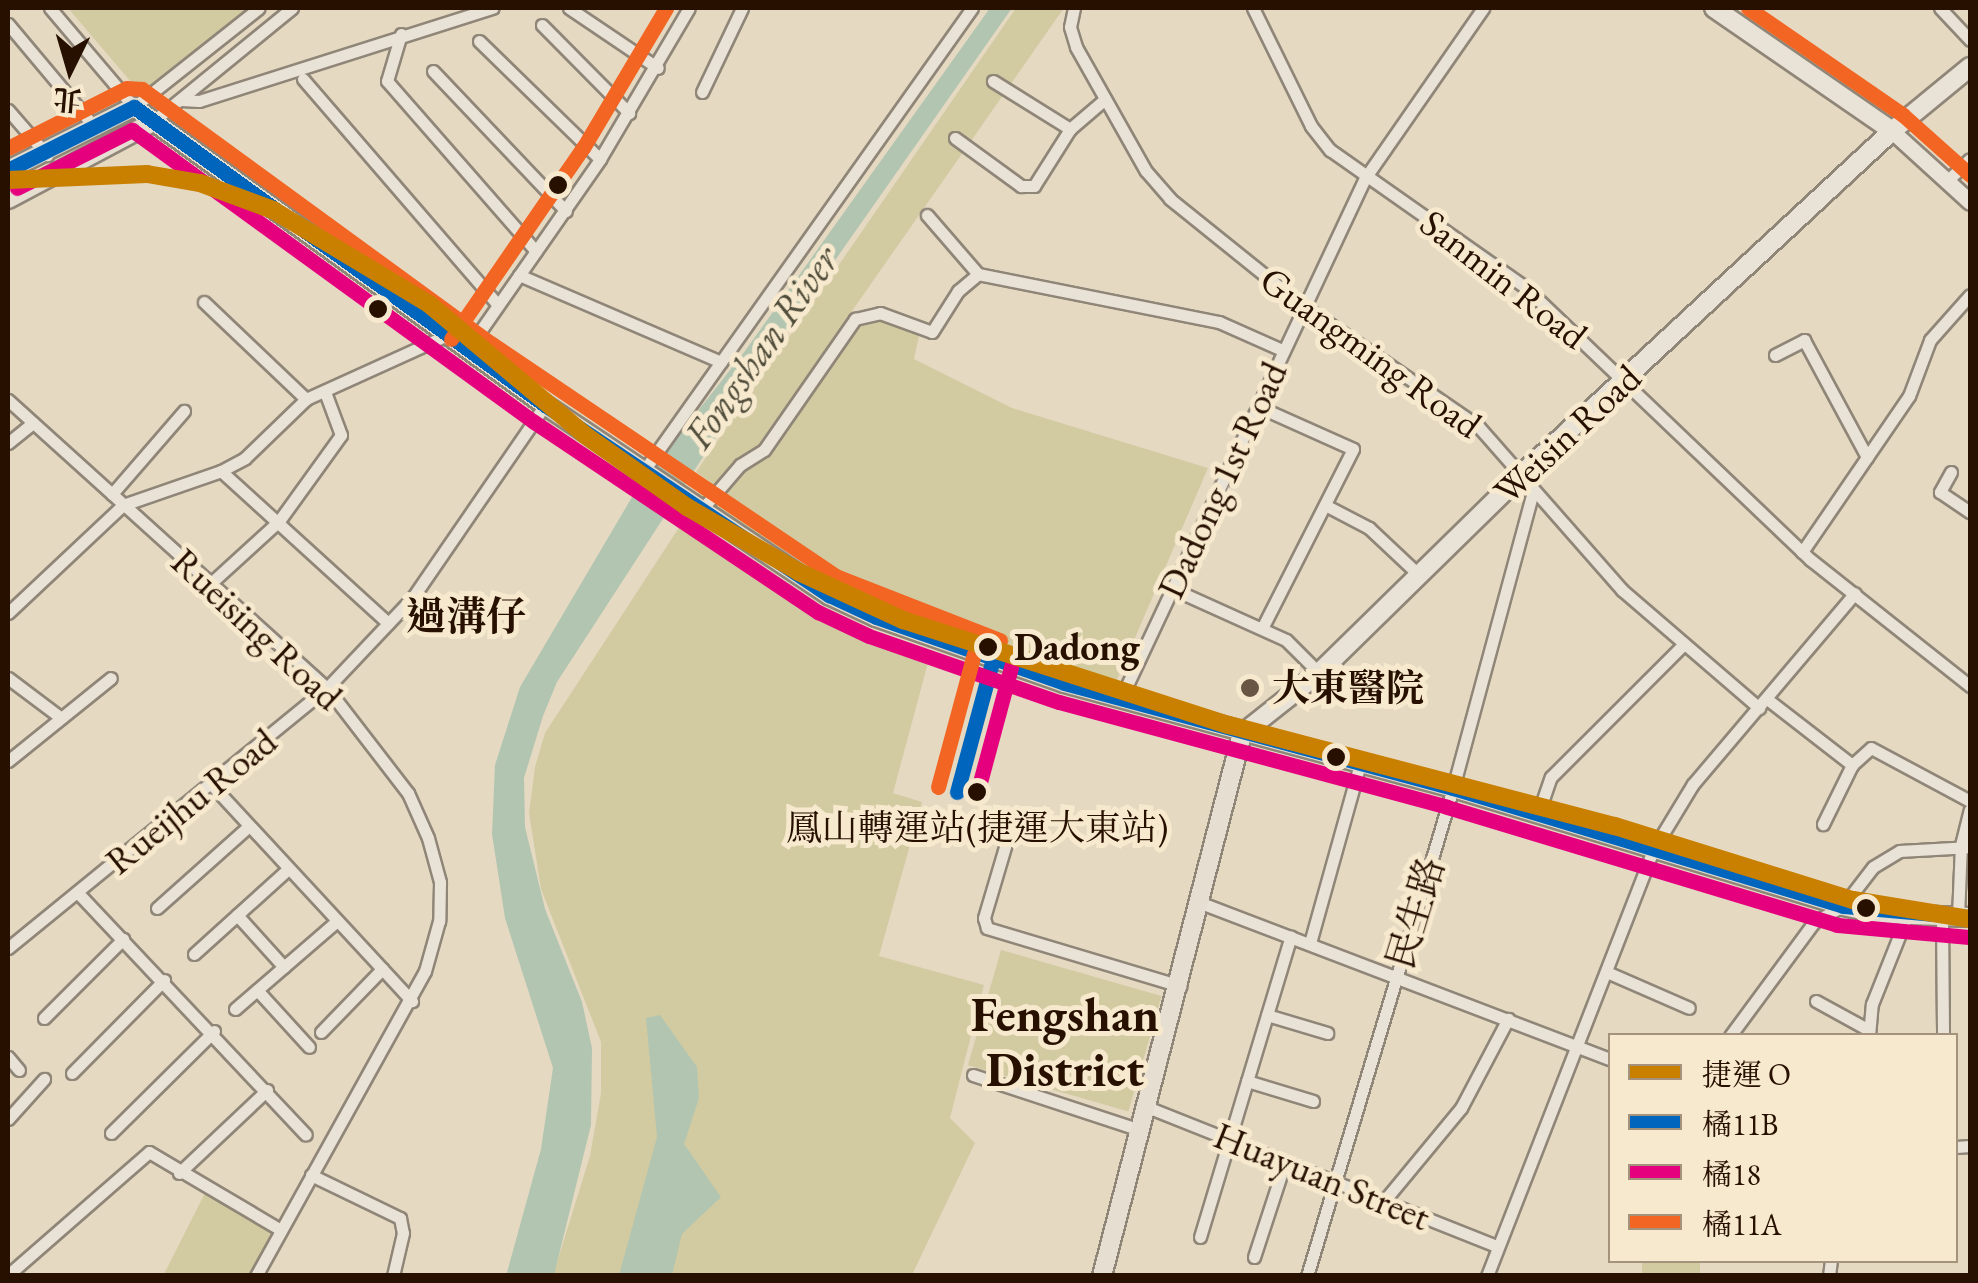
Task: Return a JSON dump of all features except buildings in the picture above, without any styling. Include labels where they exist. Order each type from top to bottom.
[{"type":"main road","points":[[1714,8],[1892,131]]},
{"type":"main road","name":"Weisin Road","points":[[1242,734],[1319,673],[1522,474],[1892,131],[1970,67]]},
{"type":"main road","points":[[8,170],[48,155],[134,106],[151,123],[545,405],[648,470],[830,595],[876,617],[1121,698],[1242,734],[1453,788],[1843,906],[1906,916],[1957,916]]},
{"type":"main road","points":[[8,199],[151,123]]},
{"type":"main road","points":[[1102,1276],[1242,734]]},
{"type":"street","points":[[50,8],[134,106],[260,8]]},
{"type":"street","points":[[151,123],[292,8]]},
{"type":"street","points":[[181,100],[200,101],[401,34],[493,8]]},
{"type":"street","points":[[569,8],[658,68]]},
{"type":"street","points":[[467,350],[630,113],[689,8]]},
{"type":"street","points":[[702,92],[742,8]]},
{"type":"street","points":[[648,470],[972,8]]},
{"type":"street","name":"Guangming Road","points":[[1074,8],[1070,27],[1076,47],[1146,171],[1170,199],[1302,305],[1478,426],[1522,474],[1533,492],[1682,646],[1852,765]]},
{"type":"street","name":"Sanmin Road","points":[[1253,8],[1311,126],[1364,178],[1462,238],[1626,378],[1802,552],[1970,686]]},
{"type":"street","name":"Dadong 1st Road","points":[[1121,698],[1364,178],[1482,8]]},
{"type":"street","points":[[1940,8],[1970,40]]},
{"type":"street","points":[[8,24],[96,129]]},
{"type":"street","points":[[542,25],[630,113]]},
{"type":"street","points":[[401,34],[387,80],[536,251]]},
{"type":"street","points":[[479,41],[600,159]]},
{"type":"street","points":[[433,71],[566,211]]},
{"type":"street","points":[[303,78],[498,304]]},
{"type":"street","points":[[993,81],[1070,129]]},
{"type":"street","points":[[955,138],[1027,188],[1039,182],[1070,129],[1106,99]]},
{"type":"street","points":[[8,110],[48,155]]},
{"type":"street","points":[[1892,131],[1970,202]]},
{"type":"street","points":[[1948,180],[1970,159]]},
{"type":"street","points":[[926,215],[978,274],[1219,322],[1282,350]]},
{"type":"street","points":[[697,503],[764,450],[855,319],[880,313],[932,332],[958,291],[978,274]]},
{"type":"street","points":[[518,275],[721,362]]},
{"type":"street","points":[[1802,552],[1909,396],[1930,340],[1970,295]]},
{"type":"street","points":[[204,302],[306,398]]},
{"type":"street","points":[[8,613],[124,505],[221,471],[245,458],[306,398],[447,335]]},
{"type":"street","points":[[1775,355],[1804,340],[1867,457]]},
{"type":"street","points":[[211,583],[279,521],[341,435],[325,392]]},
{"type":"street","name":"Rueising Road","points":[[8,400],[327,688],[408,793],[440,882],[438,921],[412,1001],[256,1276]]},
{"type":"street","name":"Rueijhu Road","points":[[8,948],[327,688],[388,623],[545,405]]},
{"type":"street","points":[[1256,406],[1353,449],[1262,628]]},
{"type":"street","points":[[112,494],[184,411]]},
{"type":"street","points":[[8,444],[33,423]]},
{"type":"street","points":[[221,471],[388,623]]},
{"type":"street","points":[[1951,472],[1940,492],[1970,512]]},
{"type":"street","name":"民生路","points":[[1307,1276],[1453,788],[1533,492]]},
{"type":"street","points":[[1325,505],[1369,528],[1419,575]]},
{"type":"street","points":[[1173,588],[1286,640],[1319,673]]},
{"type":"street","points":[[1488,1276],[1653,850],[1693,784],[1855,593]]},
{"type":"street","points":[[1538,814],[1551,777],[1682,646]]},
{"type":"street","points":[[8,678],[61,718]]},
{"type":"street","points":[[8,761],[111,678]]},
{"type":"street","points":[[1823,824],[1852,765],[1871,748],[1970,801]]},
{"type":"street","points":[[1310,943],[1360,764]]},
{"type":"street","points":[[212,784],[412,1001]]},
{"type":"street","points":[[1943,1033],[1970,810]]},
{"type":"street","points":[[157,908],[249,826]]},
{"type":"street","points":[[1010,830],[984,918],[987,928],[1180,986]]},
{"type":"street","points":[[1732,1033],[1814,922],[1843,906],[1874,867],[1900,852],[1966,846]]},
{"type":"street","points":[[194,954],[288,869]]},
{"type":"street","points":[[78,893],[214,1030],[306,1135]]},
{"type":"street","points":[[1200,903],[1608,1059]]},
{"type":"street","points":[[237,915],[284,967]]},
{"type":"street","points":[[1816,1001],[1869,1033],[1872,1004],[1906,916]]},
{"type":"street","points":[[235,1009],[337,921]]},
{"type":"street","points":[[1200,1237],[1291,936]]},
{"type":"street","points":[[44,1018],[123,939]]},
{"type":"street","points":[[320,1032],[382,969]]},
{"type":"street","points":[[1608,973],[1690,1008]]},
{"type":"street","points":[[72,1073],[164,980]]},
{"type":"street","points":[[257,990],[309,1048]]},
{"type":"street","points":[[1267,1015],[1327,1033]]},
{"type":"street","points":[[1384,1201],[1462,1108],[1508,1019]]},
{"type":"street","points":[[111,1133],[214,1030]]},
{"type":"street","points":[[8,1057],[19,1070]]},
{"type":"street","points":[[973,1074],[1140,1130]]},
{"type":"street","points":[[8,1119],[44,1079]]},
{"type":"street","points":[[1247,1082],[1313,1101]]},
{"type":"street","points":[[179,1173],[267,1090]]},
{"type":"street","name":"Huayuan Street","points":[[1148,1107],[1498,1246]]},
{"type":"street","points":[[8,1275],[150,1152],[179,1173],[281,1230]]},
{"type":"street","points":[[1254,1257],[1285,1162]]},
{"type":"street","points":[[311,1175],[400,1218],[403,1233],[393,1276]]},
{"type":"shaded area","points":[[68,8],[257,8],[142,95]]},
{"type":"shaded area","points":[[1016,8],[1064,8],[852,311],[922,322],[914,359],[1012,408],[1208,468],[1116,682],[864,605],[697,494],[710,482],[696,472]]},
{"type":"shaded area","points":[[682,523],[821,622],[929,659],[893,793],[922,802],[879,956],[984,985],[950,1118],[975,1143],[912,1275],[553,1275],[590,1156],[601,1093],[601,1042],[541,889],[529,813],[535,767],[545,733]]},
{"type":"shaded area","points":[[1001,950],[1162,996],[1128,1111],[968,1065]]},
{"type":"shaded area","points":[[207,1189],[274,1230],[248,1275],[163,1276]]},
{"type":"shaded area","points":[[1642,1263],[1700,1263],[1700,1275],[1642,1275]]},
{"type":"water","name":"Fongshan River","points":[[990,8],[1012,8],[777,343],[557,682],[543,716],[524,778],[525,827],[545,909],[582,1002],[592,1048],[591,1125],[554,1275],[506,1276],[541,1149],[553,1068],[505,918],[492,834],[495,765],[520,687],[638,487],[745,351]]},
{"type":"water","points":[[660,1015],[697,1067],[699,1098],[684,1144],[721,1197],[682,1234],[672,1275],[619,1275],[657,1137],[646,1018]]},
{"type":"metro line","name":"O","points":[[8,180],[147,174],[200,183],[273,210],[429,304],[585,435],[687,507],[799,572],[903,620],[1229,725],[1615,826],[1853,900],[1970,919]]},
{"type":"transit line","name":"橘11A","points":[[451,339],[583,148],[666,8]]},
{"type":"transit line","name":"橘11A","points":[[1748,8],[1903,115],[1970,175]]},
{"type":"transit line","name":"橘11A","points":[[8,148],[127,88],[142,89],[492,344],[838,577],[1000,640]]},
{"type":"transit line","name":"橘11B","points":[[8,170],[134,107],[545,405],[829,595],[876,617],[1064,683],[1453,788],[1843,906],[1970,917]]},
{"type":"transit line","name":"橘18","points":[[17,188],[132,130],[534,422],[818,612],[869,636],[1059,702],[1447,807],[1837,925],[1969,937]]},
{"type":"transit line","name":"橘11A","points":[[938,787],[974,654]]},
{"type":"transit line","name":"橘11B","points":[[957,792],[993,659]]},
{"type":"transit line","name":"橘18","points":[[976,797],[1012,664]]},
{"type":"place","name":"Dadong","points":[[988,647]]},
{"type":"place","name":"大東醫院","points":[[1250,688]]},
{"type":"place","name":"鳳山轉運站(捷運大東站)","points":[[977,792]]},
{"type":"district","name":"過溝仔","points":[[466,616]]},
{"type":"district","name":"Fengshan District","points":[[1065,1042]]}]
